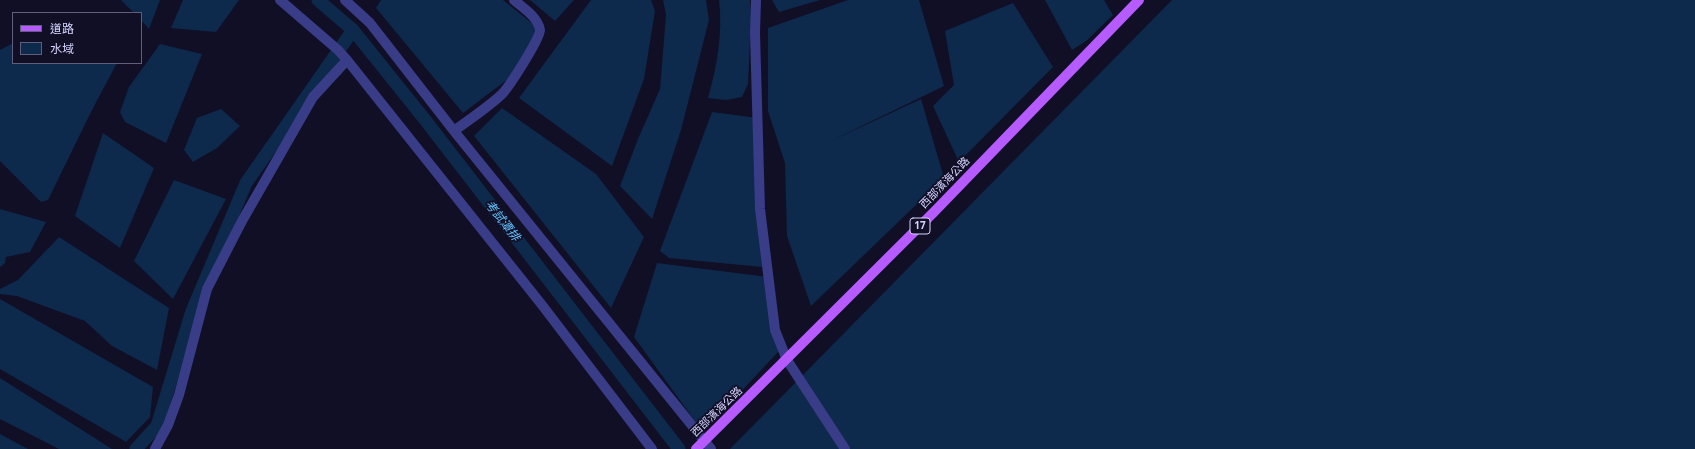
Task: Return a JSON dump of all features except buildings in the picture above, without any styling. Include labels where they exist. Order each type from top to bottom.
[{"type":"main road","name":"西部濱海公路","points":[[702,447],[940,206],[1139,0]]},
{"type":"lane","points":[[280,0],[338,50],[347,60],[542,305],[652,449]]},
{"type":"lane","points":[[345,0],[370,23],[702,447]]},
{"type":"lane","points":[[454,131],[502,94],[537,42],[541,31],[539,25],[534,18],[514,0]]},
{"type":"lane","points":[[756,0],[755,33],[760,209],[775,330],[787,360],[845,449]]},
{"type":"lane","points":[[155,449],[168,425],[179,395],[207,289],[242,221],[313,97],[347,60]]},
{"type":"water","points":[[121,0],[160,0],[149,29],[142,21],[142,12],[133,12]]},
{"type":"water","points":[[183,0],[239,0],[216,32],[171,28]]},
{"type":"water","points":[[381,0],[503,0],[539,29],[512,76],[463,113],[376,8]]},
{"type":"water","points":[[530,0],[574,0],[555,21]]},
{"type":"water","points":[[591,0],[651,0],[655,11],[644,79],[612,166],[519,98]]},
{"type":"water","points":[[663,0],[706,0],[709,20],[681,130],[652,219],[620,186],[638,139],[660,89],[666,15]]},
{"type":"water","points":[[719,0],[750,0],[751,19],[748,84],[742,97],[726,100],[708,98],[714,74],[720,37]]},
{"type":"water","points":[[772,0],[820,0],[779,12]]},
{"type":"water","points":[[848,0],[919,0],[944,86],[831,141],[921,99],[944,178],[811,306],[787,236],[785,163],[768,111],[768,28]]},
{"type":"water","points":[[1045,0],[1104,0],[1113,15],[1086,41],[1072,50]]},
{"type":"water","points":[[1172,0],[1695,0],[1695,449],[730,449]]},
{"type":"water","points":[[1013,3],[1053,67],[959,162],[933,106],[954,85],[945,31]]},
{"type":"water","points":[[12,44],[12,64],[116,64],[48,200],[41,202],[0,161],[0,50]]},
{"type":"water","points":[[160,44],[202,54],[166,143],[125,122],[120,112],[129,87]]},
{"type":"water","points":[[502,108],[596,174],[644,237],[611,308],[474,136]]},
{"type":"water","points":[[221,109],[240,126],[217,148],[193,162],[184,150],[197,118]]},
{"type":"water","points":[[712,112],[758,118],[762,267],[669,258],[660,251]]},
{"type":"water","points":[[103,133],[154,168],[120,248],[75,216]]},
{"type":"water","points":[[174,180],[226,199],[173,299],[134,261]]},
{"type":"water","points":[[0,209],[46,222],[30,252],[6,257],[5,263],[0,267]]},
{"type":"water","points":[[59,237],[169,308],[157,370],[112,346],[85,321],[17,296],[0,294],[0,289],[18,280]]},
{"type":"water","points":[[657,263],[768,277],[779,351],[703,432],[634,337]]},
{"type":"water","points":[[0,299],[153,387],[150,417],[126,442],[0,369]]},
{"type":"water","points":[[0,378],[112,449],[59,449],[0,419]]},
{"type":"water","points":[[0,434],[28,449],[0,449]]},
{"type":"waterway","name":"考試潭排","points":[[318,0],[353,30],[426,121],[679,449]]},
{"type":"waterway","points":[[136,449],[157,426],[192,311],[246,183],[353,30]]}]
